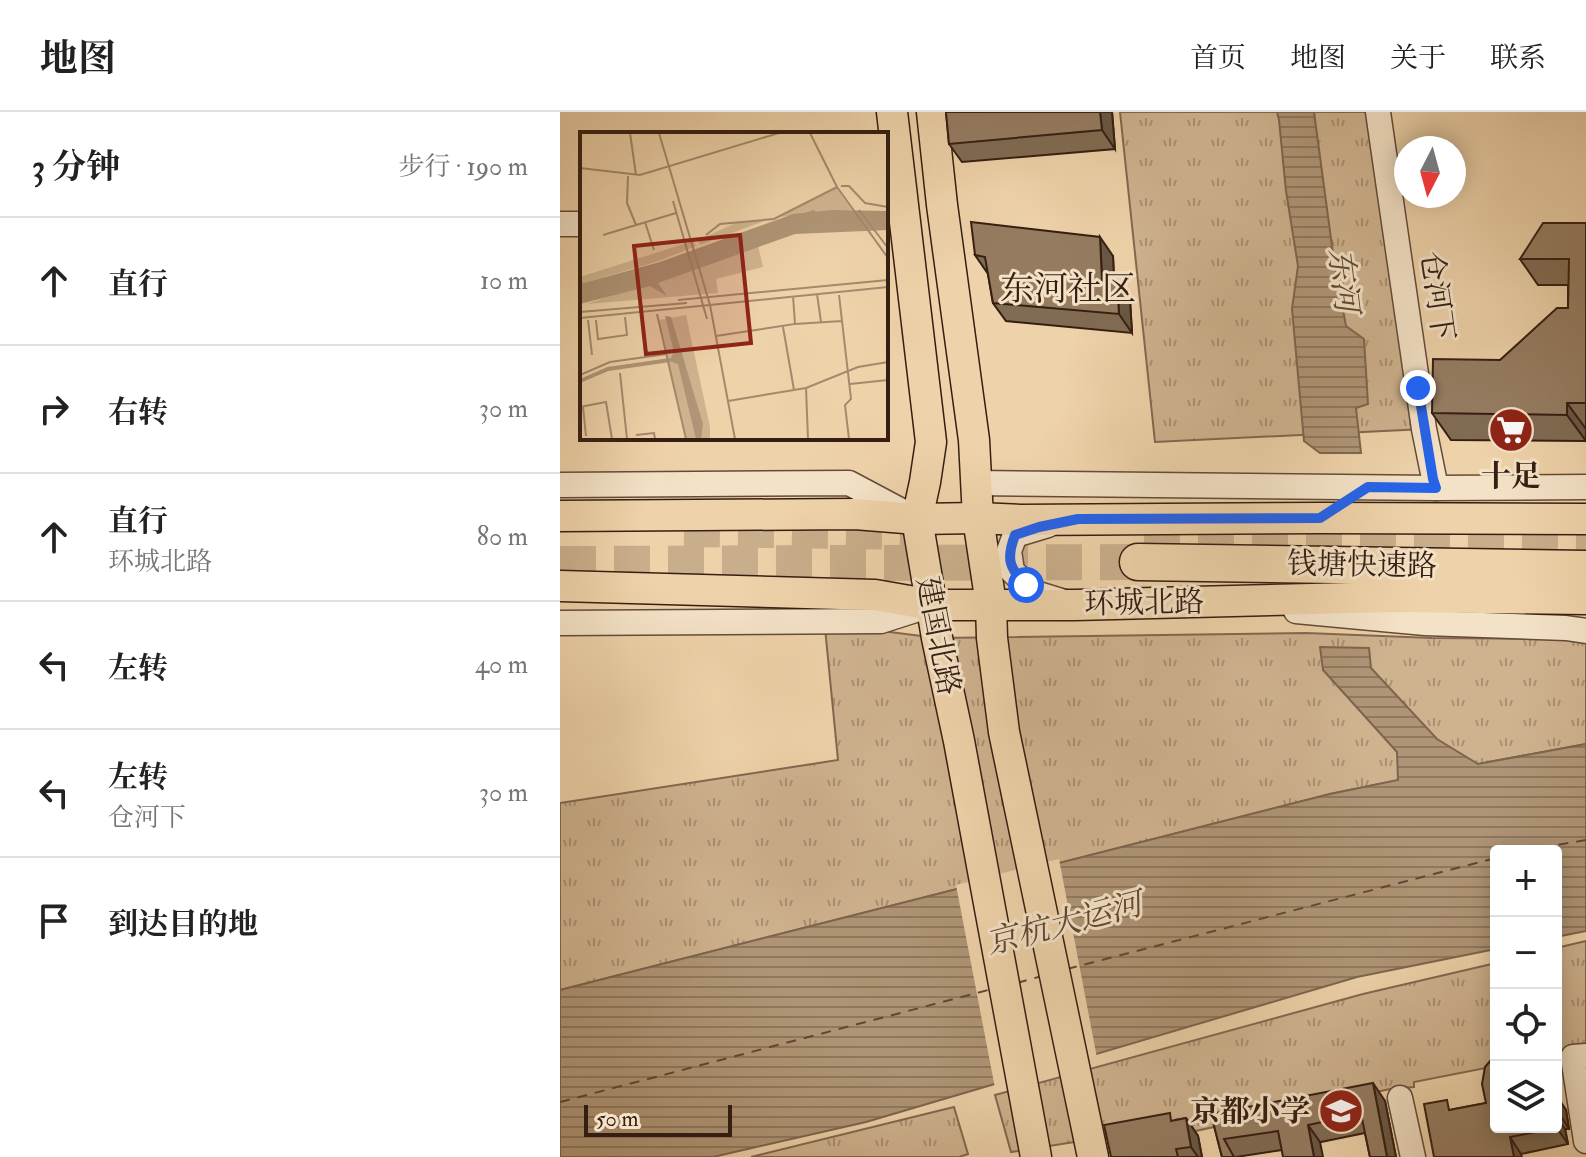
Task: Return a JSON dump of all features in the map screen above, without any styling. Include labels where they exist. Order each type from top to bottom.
[{"type":"highway","name":"钱塘快速路","points":[[1138,562],[1524,567],[1586,571]]},
{"type":"main road","name":"建国北路","points":[[892,112],[894,216],[931,442],[917,519],[1036,1157]]},
{"type":"main road","name":"建国北路","points":[[932,112],[974,440],[978,518],[991,604],[992,638],[1004,732],[1093,1157]]},
{"type":"main road","points":[[560,516],[855,514],[917,519],[1021,520],[1586,519]]},
{"type":"main road","name":"环城北路","points":[[560,586],[875,595],[932,605],[1075,605],[1394,597],[1586,599]]},
{"type":"street","name":"仓河下","points":[[1378,112],[1424,429],[1436,488]]},
{"type":"street","points":[[560,485],[849,483],[917,519]]},
{"type":"street","points":[[975,483],[1586,487]]},
{"type":"street","points":[[1320,518],[1368,487]]},
{"type":"street","points":[[1075,605],[1035,593],[1012,571],[1009,551],[1015,535],[1078,519]]},
{"type":"street","points":[[1198,602],[1425,623],[1586,631]]},
{"type":"street","points":[[560,623],[881,621],[932,605]]},
{"type":"street","points":[[1586,1056],[1573,1057],[1586,1141]]},
{"type":"street","points":[[1400,1098],[1413,1157]]},
{"type":"green space","points":[[1120,112],[1378,112],[1424,429],[1155,442]]},
{"type":"green space","points":[[825,628],[937,638],[1306,633],[1586,641],[1586,744],[1330,794],[560,990],[560,803],[838,760]]},
{"type":"green space","points":[[1586,941],[1586,1048],[1562,1053],[1562,989],[1562,947]]},
{"type":"green space","points":[[1490,964],[1490,1067],[1414,1082],[1414,1087],[1390,1089],[1186,1133],[1182,1125],[1011,1152],[995,1095],[1363,994]]},
{"type":"green space","points":[[954,1107],[968,1154],[959,1157],[751,1157]]},
{"type":"water","points":[[1277,112],[1314,112],[1346,326],[1364,339],[1368,404],[1356,408],[1361,453],[1320,453],[1304,441],[1292,309],[1298,266]]},
{"type":"water","name":"京杭大运河","points":[[1320,647],[1369,648],[1371,668],[1437,739],[1478,764],[1586,744],[1586,931],[1562,936],[1562,845],[1490,845],[1490,950],[1357,977],[866,1122],[713,1157],[560,1157],[560,990],[1330,794],[1398,780],[1397,752],[1323,670]]},
{"type":"pier","points":[[1059,859],[1097,1058],[995,1088],[956,885]]},
{"type":"building","points":[[946,112],[1100,112],[1102,130],[949,144]]},
{"type":"building","points":[[971,222],[1100,237],[1102,280],[1117,281],[1119,314],[993,303],[985,257],[975,255]]},
{"type":"building","points":[[1543,223],[1586,223],[1586,403],[1567,403],[1567,415],[1432,413],[1433,359],[1500,360],[1557,308],[1568,308],[1569,259],[1520,259]]},
{"type":"building","points":[[1490,1061],[1490,1133],[1531,1133],[1510,1137],[1514,1157],[1434,1157],[1424,1104],[1447,1100],[1449,1110],[1486,1103],[1482,1084],[1485,1067]]},
{"type":"building","points":[[1373,1083],[1387,1157],[1370,1157],[1361,1114],[1308,1125],[1314,1157],[1283,1157],[1278,1131],[1224,1139],[1234,1157],[1222,1157],[1211,1114]]},
{"type":"building","points":[[1170,1113],[1171,1121],[1186,1118],[1191,1147],[1176,1149],[1178,1157],[1111,1157],[1104,1125]]},
{"type":"ferry route","points":[[1557,845],[1586,840]]},
{"type":"ferry route","points":[[1067,969],[1490,860]]},
{"type":"ferry route","points":[[1017,983],[1042,976]]},
{"type":"ferry route","points":[[560,1102],[992,989]]},
{"type":"tunnel","points":[[684,529],[928,532]]},
{"type":"tunnel","points":[[1144,533],[1586,537]]},
{"type":"tunnel","points":[[560,564],[1138,562]]},
{"type":"place","name":"十足","points":[[1511,430]]},
{"type":"place","name":"京都小学","points":[[1341,1111]]},
{"type":"district","name":"东河社区","points":[[1068,289]]},
{"type":"route","points":[[1026,585],[1012,571],[1009,551],[1015,535],[1039,527],[1078,519],[1320,518],[1368,487],[1436,488],[1418,388]]},
{"type":"water label","name":"东河","points":[[1343,280]]}]
